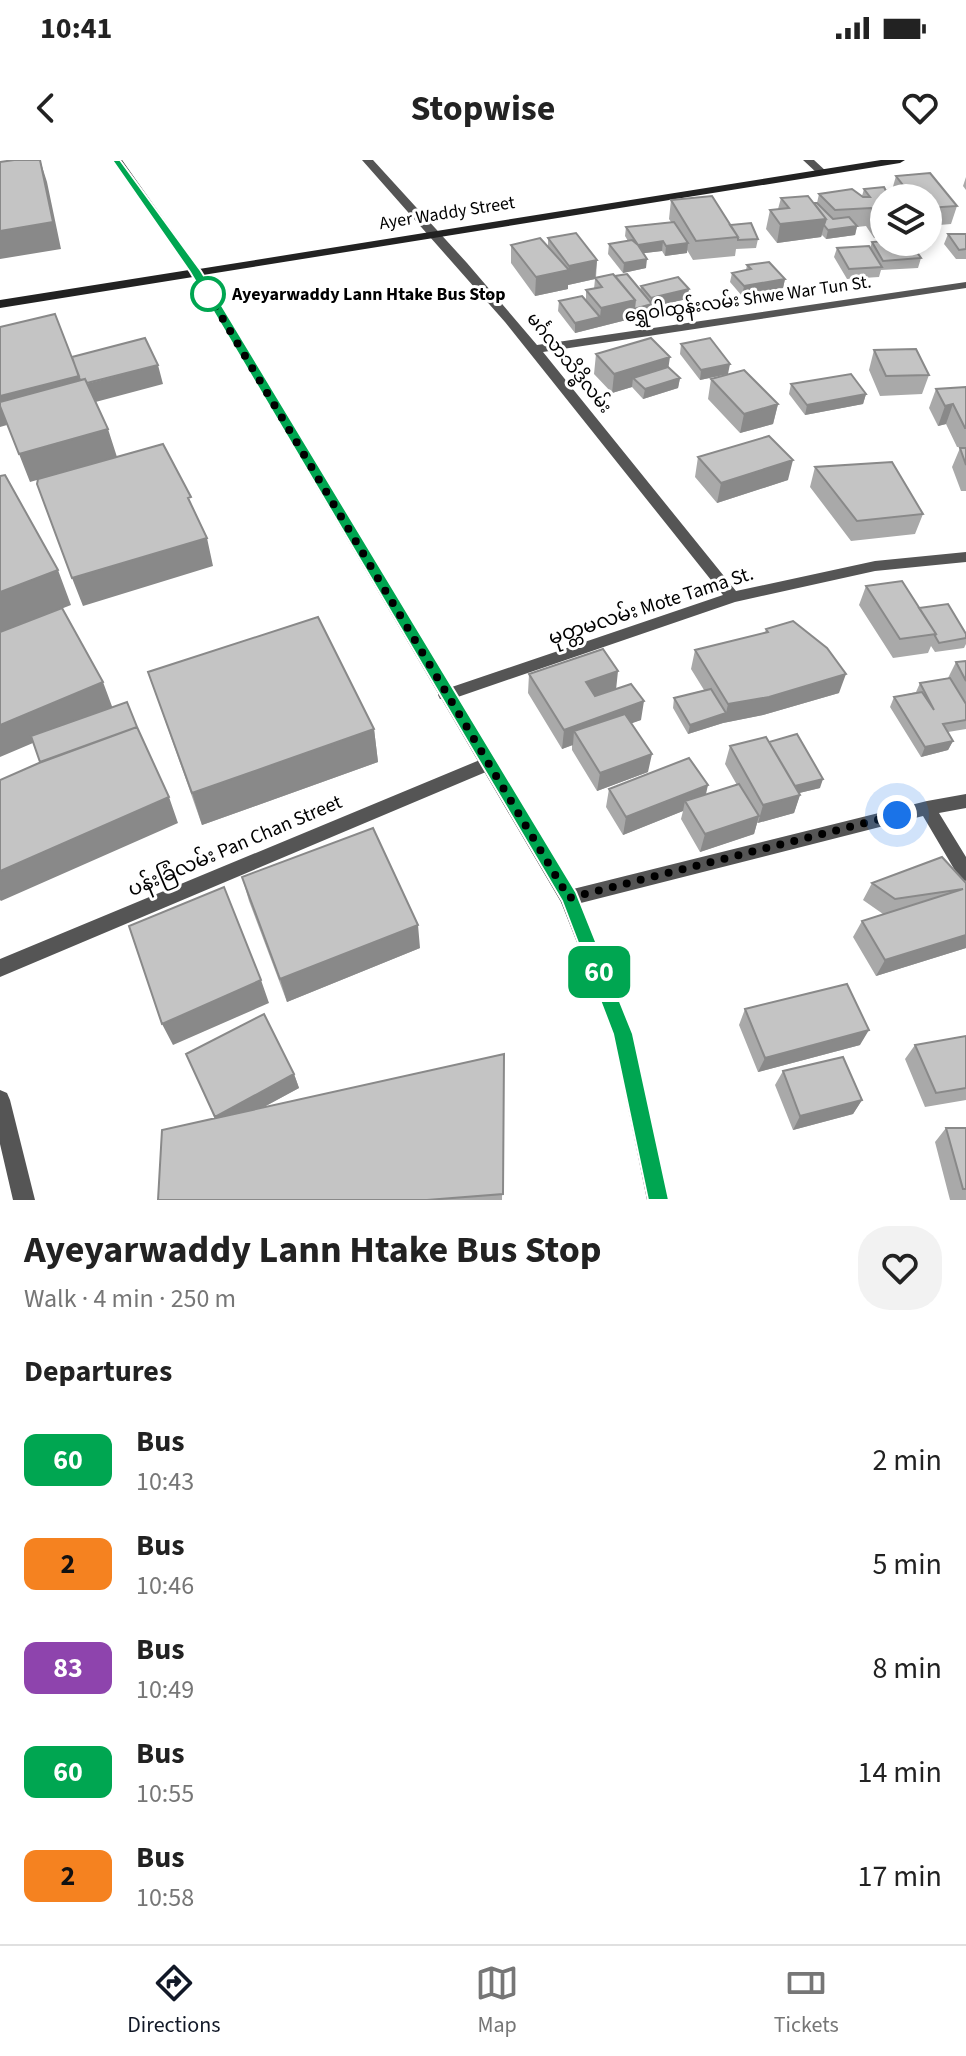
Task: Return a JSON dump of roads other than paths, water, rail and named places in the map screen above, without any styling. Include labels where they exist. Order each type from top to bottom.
[{"type":"main road","points":[[117,160],[195,271],[569,898],[623,1034],[658,1200]]},
{"type":"main road","name":"Ayer Waddy Street","points":[[0,304],[900,160]]},
{"type":"street","name":"မင်္ဂလာသိဒ္ဓိလမ်း","points":[[367,160],[437,233],[536,349],[733,597]]},
{"type":"street","points":[[808,160],[822,172]]},
{"type":"street","name":"ရွှေဝါထွန်းလမ်း Shwe War Tun St.","points":[[536,349],[966,285]]},
{"type":"street","name":"မုတ္တမလမ်း Mote Tama St.","points":[[446,695],[733,597],[875,566],[966,557]]},
{"type":"street","name":"ပန်းခြံလမ်း Pan Chan Street","points":[[0,968],[487,764]]},
{"type":"street","points":[[569,898],[927,808],[966,801]]},
{"type":"street","points":[[927,808],[966,873]]},
{"type":"street","points":[[0,1100],[24,1200]]},
{"type":"place","name":"Ayeyarwaddy Lann Htake Bus Stop","points":[[208,294]]}]
